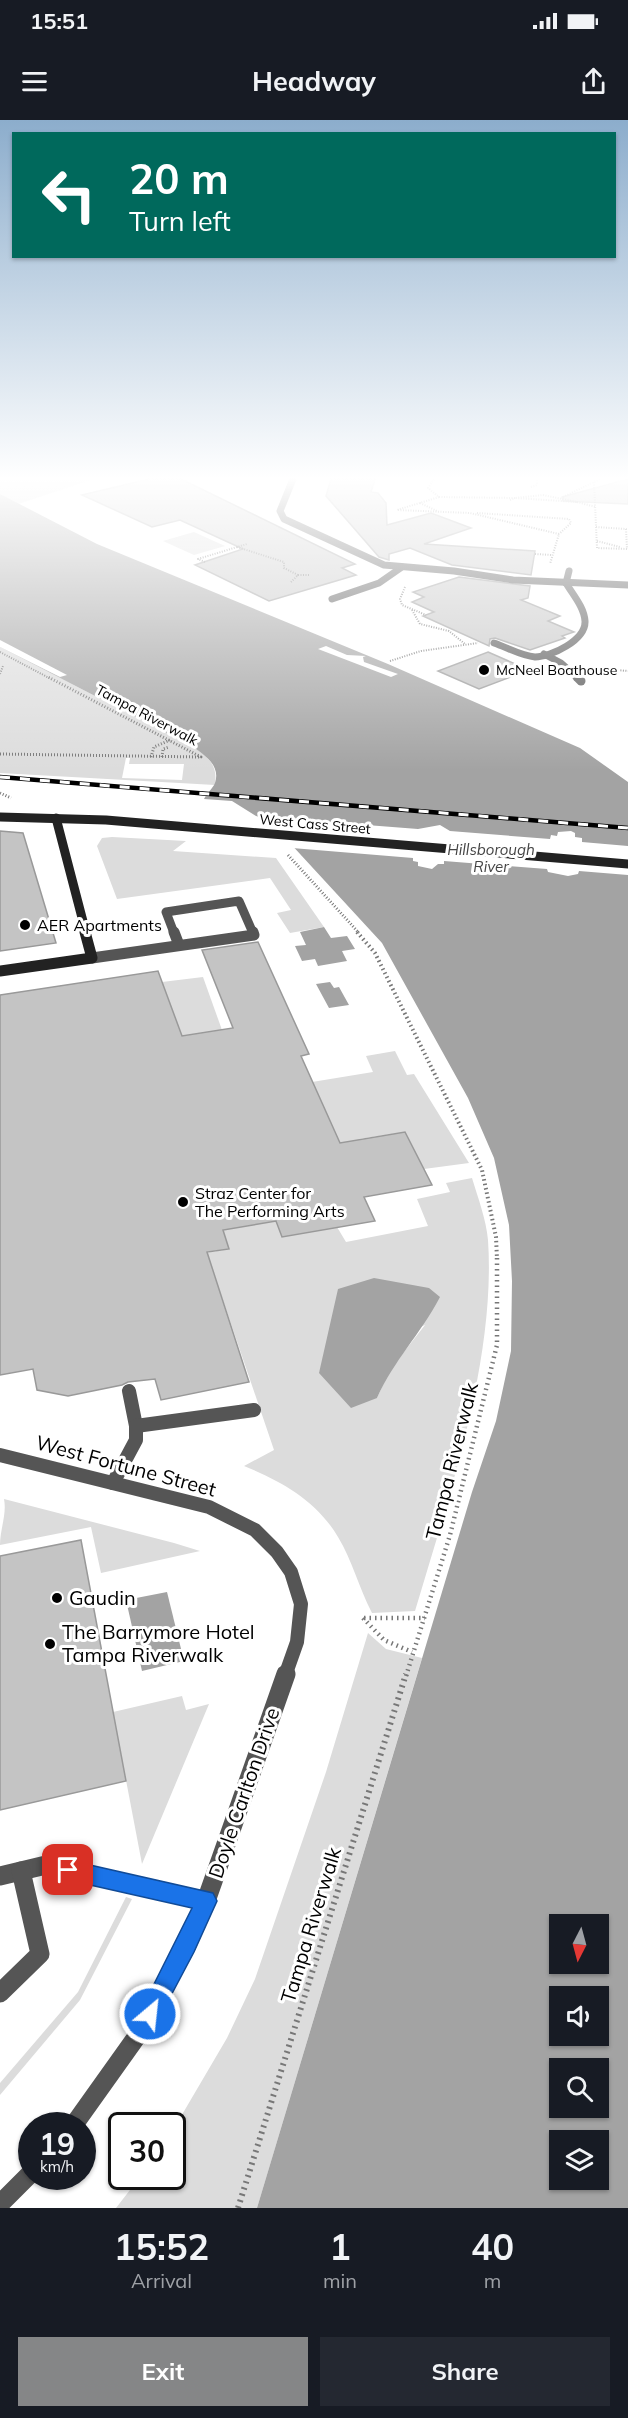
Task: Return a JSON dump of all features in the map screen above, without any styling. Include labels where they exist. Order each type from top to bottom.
[{"type":"street","points":[[332,599],[379,583],[388,576]]},
{"type":"street","points":[[490,576],[513,580],[628,585]]},
{"type":"street","points":[[494,643],[535,657],[576,641],[583,633],[584,614],[566,583],[568,576]]},
{"type":"street","points":[[544,654],[561,663],[581,681]]},
{"type":"street","name":"West Cass Street","points":[[0,818],[56,818],[628,864]]},
{"type":"street","points":[[56,818],[92,958]]},
{"type":"street","points":[[0,971],[254,935],[239,902],[166,912],[179,945]]},
{"type":"street","points":[[113,1483],[136,1440],[136,1426],[129,1391]]},
{"type":"street","points":[[136,1426],[254,1410]]},
{"type":"street","name":"West Fortune Street","points":[[0,1455],[209,1507],[255,1530],[277,1552],[291,1572]]},
{"type":"street","name":"Doyle Carlton Drive","points":[[83,2112],[140,2032],[187,1945],[206,1901],[297,1642],[301,1604],[291,1572]]},
{"type":"street","points":[[0,1876],[46,1865],[206,1901]]},
{"type":"street","points":[[0,1994],[40,1954],[21,1871]]},
{"type":"street","points":[[0,2204],[18,2186]]},
{"type":"path","points":[[291,582],[297,576]]},
{"type":"path","points":[[405,585],[400,599],[402,605],[426,615]]},
{"type":"path","points":[[412,610],[420,624],[456,634],[466,644]]},
{"type":"path","points":[[390,661],[422,651],[466,644],[494,643]]},
{"type":"path","name":"Tampa Riverwalk","points":[[0,652],[201,757],[0,754]]},
{"type":"path","points":[[0,674],[3,666]]},
{"type":"path","points":[[151,756],[153,747],[170,740]]},
{"type":"path","points":[[162,757],[163,749],[169,747]]},
{"type":"path","points":[[126,763],[128,758]]},
{"type":"path","name":"Tampa Riverwalk","points":[[238,2208],[450,1535],[497,1345],[496,1236],[482,1170],[375,953],[335,905],[284,851]]},
{"type":"path","points":[[412,1652],[390,1645],[374,1633],[363,1618],[425,1618]]},
{"type":"shaded area","points":[[0,647],[192,746],[211,762],[216,778],[215,785],[0,773]],"holes":[[[126,758],[130,758],[129,764],[184,764],[182,780],[122,778]]]},
{"type":"shaded area","points":[[102,838],[186,841],[173,851],[276,858],[324,927],[290,933],[277,913],[291,910],[270,878],[117,899],[97,846]]},
{"type":"shaded area","points":[[203,977],[222,1030],[182,1036],[162,982]]},
{"type":"shaded area","points":[[395,1051],[407,1075],[414,1074],[469,1163],[424,1169],[405,1132],[359,1139],[358,1183],[312,1082],[373,1072],[366,1056]]},
{"type":"shaded area","points":[[472,1178],[487,1232],[489,1285],[485,1332],[477,1379],[455,1475],[415,1611],[372,1613],[343,1546],[320,1513],[297,1494],[271,1478],[244,1466],[274,1450],[214,1274],[181,1257],[229,1249],[223,1230],[276,1221],[282,1237],[337,1227],[346,1242],[428,1226],[417,1199],[450,1192],[446,1183]],"holes":[[[425,1325],[389,1371],[377,1398],[319,1372]]]},
{"type":"shaded area","points":[[4,1499],[200,1551],[101,1573],[91,1527],[0,1545],[5,1510]]},
{"type":"shaded area","points":[[368,1633],[386,1649],[422,1658],[257,2208],[116,2208],[130,2190],[186,2190],[186,2112],[184,2112],[227,2038],[255,1979],[326,1772]]},
{"type":"shaded area","points":[[182,1696],[186,1710],[209,1704],[142,1864],[113,1712]]},
{"type":"shaded area","points":[[126,1897],[132,1899],[80,2000],[0,2095],[0,2083],[78,1992]]},
{"type":"water","name":"Hillsborough River","points":[[0,576],[176,576],[388,664],[580,748],[628,782],[628,2208],[257,2208],[472,1492],[496,1421],[511,1351],[512,1281],[509,1225],[494,1158],[468,1098],[382,943],[277,829],[232,801],[204,799],[214,785],[216,771],[192,746],[0,647]]},
{"type":"water","points":[[324,927],[331,938],[347,936],[355,949],[342,951],[347,961],[318,966],[315,959],[302,961],[295,946],[306,945],[300,932]]},
{"type":"water","points":[[330,982],[334,988],[339,987],[349,1005],[329,1008],[316,984]]},
{"type":"water","points":[[374,1278],[429,1288],[440,1297],[391,1372],[377,1398],[351,1408],[319,1373],[338,1289]]},
{"type":"water","points":[[167,1592],[184,1661],[142,1671],[126,1600]]},
{"type":"pier","points":[[0,640],[67,675],[60,677],[0,647]]},
{"type":"pier","points":[[326,646],[347,655],[366,656],[363,657],[364,662],[398,674],[391,677],[318,649]]},
{"type":"pier","points":[[250,816],[418,829],[440,825],[450,831],[550,839],[551,835],[557,836],[558,832],[571,831],[575,833],[575,837],[582,838],[582,842],[628,846],[628,875],[579,871],[578,874],[568,876],[548,872],[547,869],[444,861],[444,864],[438,864],[432,869],[418,866],[418,862],[413,861],[413,858],[292,848],[276,831]]},
{"type":"building","points":[[219,576],[351,576],[269,601]]},
{"type":"building","points":[[459,577],[530,586],[528,598],[521,600],[560,616],[548,621],[574,632],[562,636],[565,638],[530,650],[495,638],[490,639],[489,646],[423,616],[434,612],[412,602],[424,597],[413,592]]},
{"type":"building","name":"McNeel Boathouse","points":[[488,652],[529,670],[479,689],[438,671]]},
{"type":"building","points":[[0,831],[23,833],[56,943],[0,951]]},
{"type":"building","name":"Straz Center for The Performing Arts","points":[[258,942],[309,1054],[301,1056],[340,1143],[405,1132],[432,1185],[364,1197],[375,1221],[282,1237],[276,1221],[223,1230],[229,1249],[207,1252],[249,1382],[161,1400],[155,1379],[128,1382],[68,1396],[37,1390],[33,1369],[0,1375],[0,995],[158,971],[182,1036],[233,1028],[202,950]]},
{"type":"building","name":"The Barrymore Hotel Tampa Riverwalk","points":[[81,1540],[126,1781],[0,1810],[0,1556]]},
{"type":"railway","points":[[0,777],[628,828]]},
{"type":"place","name":"McNeel Boathouse","points":[[484,670]]},
{"type":"place","name":"AER Apartments","points":[[25,925]]},
{"type":"place","name":"Straz Center for The Performing Arts","points":[[183,1202]]},
{"type":"place","name":"Gaudin","points":[[57,1598]]},
{"type":"place","name":"The Barrymore Hotel Tampa Riverwalk","points":[[50,1644]]},
{"type":"route","points":[[68,1870],[206,1901],[187,1945],[150,2014]]}]
